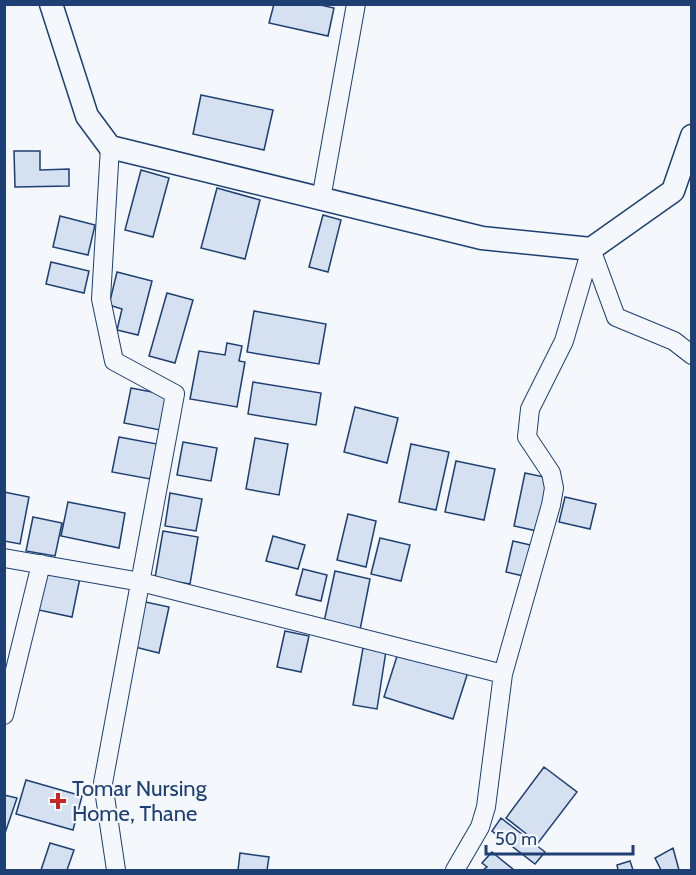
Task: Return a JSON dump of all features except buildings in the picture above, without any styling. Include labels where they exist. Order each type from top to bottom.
[{"type":"street","points":[[51,4],[87,116],[110,147],[482,238],[591,249]]},
{"type":"street","points":[[321,199],[356,4]]},
{"type":"street","points":[[455,870],[480,826],[486,807],[503,674],[554,488],[551,473],[527,437],[530,409],[564,341],[591,249],[673,191],[692,136]]},
{"type":"street","points":[[110,147],[101,299],[114,361],[175,394],[103,783],[116,870]]},
{"type":"street","points":[[591,249],[616,317],[674,341],[692,355]]},
{"type":"street","points":[[4,558],[141,582],[503,674]]},
{"type":"street","points":[[4,715],[41,564]]},
{"type":"place","name":"Tomar Nursing Home, Thane","points":[[58,801]]}]
